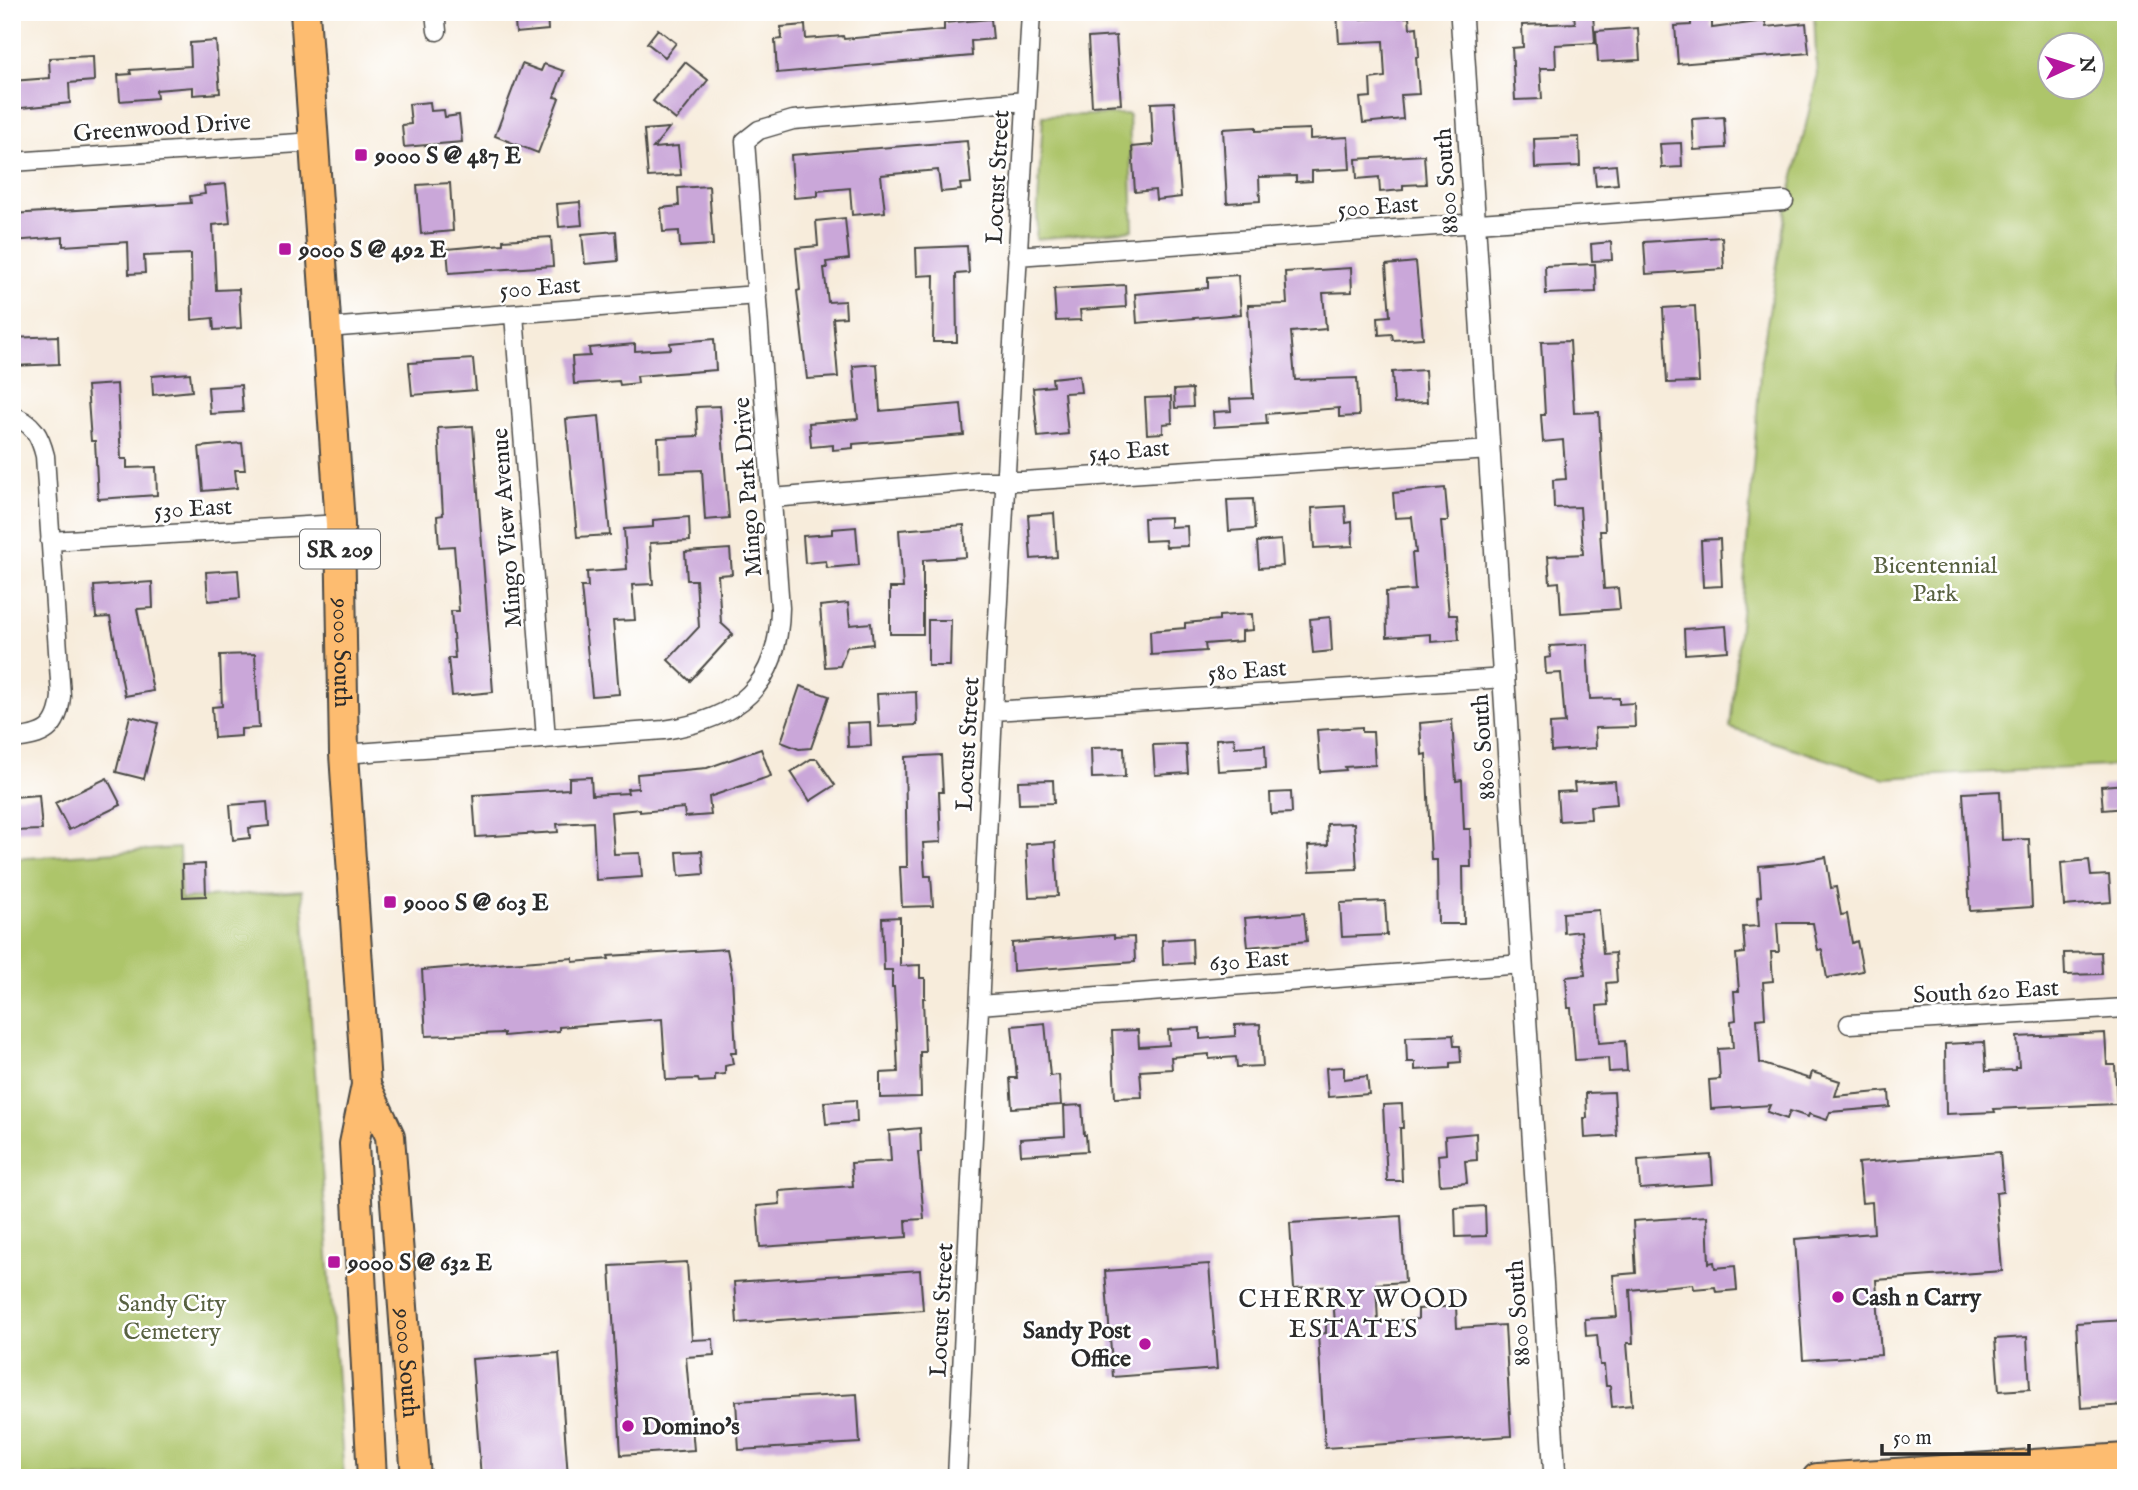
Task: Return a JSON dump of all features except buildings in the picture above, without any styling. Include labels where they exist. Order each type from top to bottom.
[{"type":"main road","name":"9000 South","points":[[305,12],[340,524],[344,754],[366,1086],[354,1144],[372,1478]]},
{"type":"main road","name":"9000 South","points":[[366,1086],[390,1136],[416,1478]]},
{"type":"main road","points":[[1817,1478],[2124,1458]]},
{"type":"street","points":[[435,12],[437,31]]},
{"type":"street","name":"Locust Street","points":[[957,1478],[993,711],[1031,12]]},
{"type":"street","name":"8800 South","points":[[1461,12],[1555,1478]]},
{"type":"street","name":"Mingo Park Drive","points":[[344,754],[689,726],[733,708],[751,694],[770,664],[780,631],[780,608],[745,141],[759,130],[776,123],[808,118],[1026,101]]},
{"type":"street","name":"Greenwood Drive","points":[[12,162],[314,142]]},
{"type":"street","name":"500 East","points":[[1017,257],[1784,201]]},
{"type":"street","name":"500 East","points":[[327,328],[757,295]]},
{"type":"street","name":"Mingo View Avenue","points":[[514,314],[546,739]]},
{"type":"street","points":[[12,739],[42,733],[54,724],[60,711],[61,696],[45,456],[40,437],[20,420]]},
{"type":"street","name":"540 East","points":[[772,498],[977,481],[1490,450]]},
{"type":"street","name":"530 East","points":[[50,541],[340,524]]},
{"type":"street","name":"580 East","points":[[993,711],[1505,678]]},
{"type":"street","name":"630 East","points":[[979,1005],[1523,964]]},
{"type":"street","name":"South 620 East","points":[[1849,1024],[2126,1007]]},
{"type":"green space","name":"Bicentennial Park","points":[[1814,12],[2126,12],[2126,765],[1884,778],[1730,728],[1761,359],[1786,211],[1817,77]]},
{"type":"green space","points":[[1129,114],[1133,230],[1036,239],[1043,116]]},
{"type":"green space","name":"Sandy City Cemetery","points":[[179,848],[181,899],[302,890],[344,1478],[12,1478],[12,859]]},
{"type":"place","name":"9000 S @ 487 E","points":[[361,155]]},
{"type":"place","name":"9000 S @ 492 E","points":[[285,249]]},
{"type":"place","name":"9000 S @ 603 E","points":[[390,902]]},
{"type":"place","name":"9000 S @ 632 E","points":[[334,1262]]},
{"type":"place","name":"Cash n Carry","points":[[1838,1297]]},
{"type":"place","name":"Sandy Post Office","points":[[1145,1344]]},
{"type":"place","name":"Domino's","points":[[628,1426]]},
{"type":"district","name":"CHERRY WOOD ESTATES","points":[[1354,1313]]}]
